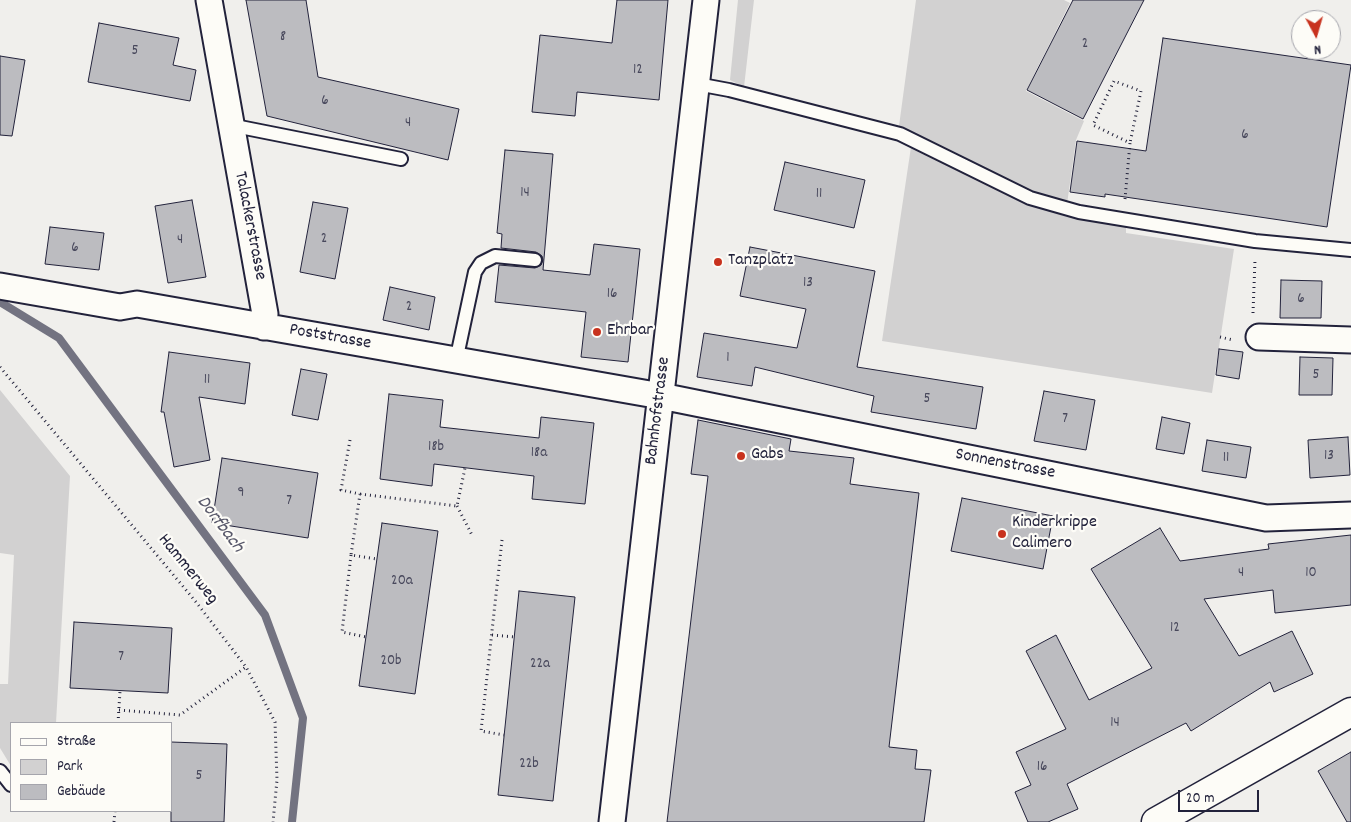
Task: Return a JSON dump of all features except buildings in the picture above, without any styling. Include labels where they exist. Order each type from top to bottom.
[{"type":"main road","points":[[1156,822],[1351,712]]},
{"type":"street","name":"Talackerstrasse","points":[[209,0],[265,314],[264,327]]},
{"type":"street","name":"Bahnhofstrasse","points":[[612,822],[706,0]]},
{"type":"street","name":"Poststrasse","points":[[0,286],[120,306],[137,304],[661,396]]},
{"type":"street","points":[[1256,336],[1351,340]]},
{"type":"street","name":"Sonnenstrasse","points":[[661,396],[1266,518],[1351,515]]},
{"type":"lane","points":[[696,84],[729,90],[900,134],[1030,198],[1080,212],[1255,241],[1351,250]]},
{"type":"lane","points":[[230,125],[401,159]]},
{"type":"lane","points":[[456,361],[475,272],[481,263],[495,256],[535,260]]},
{"type":"lane","points":[[0,771],[10,784]]},
{"type":"path","points":[[1125,196],[1130,144],[1140,91],[1114,81],[1093,125],[1130,144]]},
{"type":"path","points":[[1220,337],[1252,343],[1256,336],[1255,241]]},
{"type":"path","name":"Hammerweg","points":[[0,367],[196,602],[246,667],[275,722],[277,780],[273,822]]},
{"type":"path","points":[[350,440],[341,490],[457,506]]},
{"type":"path","points":[[465,468],[457,506],[472,537]]},
{"type":"path","points":[[360,494],[342,632],[366,636]]},
{"type":"path","points":[[502,540],[481,731],[504,735]]},
{"type":"path","points":[[351,556],[377,559]]},
{"type":"path","points":[[492,634],[514,637]]},
{"type":"path","points":[[119,710],[180,715],[246,667]]},
{"type":"path","points":[[118,722],[120,691]]},
{"type":"green space","points":[[738,0],[754,0],[744,87],[730,80]]},
{"type":"green space","points":[[916,0],[1064,0],[1070,3],[1026,91],[1084,121],[1076,140],[1067,204],[1012,183],[899,126]]},
{"type":"green space","points":[[911,147],[923,150],[1019,200],[1064,216],[1126,227],[1126,233],[1234,249],[1212,393],[882,341]]},
{"type":"green space","points":[[0,390],[70,476],[56,722],[10,722],[10,764],[0,748],[0,684],[8,684],[14,555],[0,553]]},
{"type":"waterway","name":"Dorfbach","points":[[0,302],[59,338],[265,615],[303,718],[292,822]]},
{"type":"place","name":"Tanzplatz","points":[[718,262]]},
{"type":"place","name":"Ehrbar","points":[[597,332]]},
{"type":"place","name":"Gabs","points":[[741,456]]},
{"type":"place","name":"Kinderkrippe Calimero","points":[[1002,534]]}]
